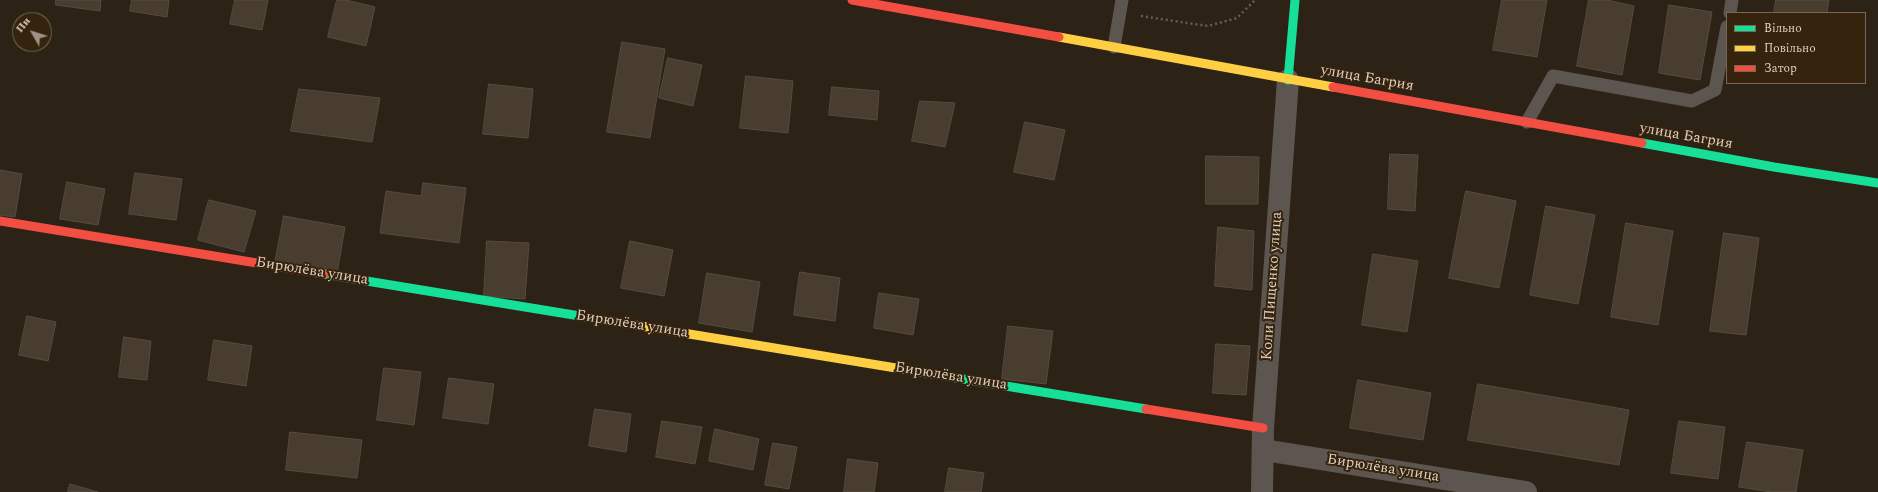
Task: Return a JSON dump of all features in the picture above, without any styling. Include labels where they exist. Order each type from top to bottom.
[{"type":"street","name":"улица Багрия","points":[[852,0],[914,6],[1114,47],[1288,80],[1774,167],[1878,183]]},
{"type":"street","points":[[1288,80],[1295,0]]},
{"type":"street","name":"Коли Пищенко улица","points":[[1262,492],[1264,450],[1263,428],[1288,80]]},
{"type":"street","name":"Бирюлёва улица","points":[[0,221],[1263,428]]},
{"type":"street","name":"Бирюлёва улица","points":[[1264,450],[1526,492]]},
{"type":"lane","points":[[1730,12],[1732,0]]},
{"type":"lane","points":[[1114,47],[1121,6]]},
{"type":"lane","points":[[1527,122],[1553,76],[1692,101],[1715,90],[1726,32]]},
{"type":"path","points":[[1121,6],[1208,26],[1237,18],[1255,0]]},
{"type":"building","points":[[56,0],[101,0],[100,11],[56,5]]},
{"type":"building","points":[[132,0],[169,0],[167,17],[130,11]]},
{"type":"building","points":[[235,0],[268,0],[262,30],[230,24]]},
{"type":"building","points":[[337,0],[346,0],[375,7],[366,46],[328,37]]},
{"type":"building","points":[[1502,0],[1547,0],[1537,57],[1493,50]]},
{"type":"building","points":[[1589,0],[1607,0],[1634,6],[1622,75],[1577,66]]},
{"type":"building","points":[[1776,0],[1829,0],[1827,12],[1774,12]]},
{"type":"building","points":[[1669,5],[1712,12],[1700,80],[1659,73]]},
{"type":"building","points":[[622,42],[665,49],[650,138],[607,132]]},
{"type":"building","points":[[668,58],[702,65],[693,106],[659,98]]},
{"type":"building","points":[[746,76],[793,81],[788,133],[740,128]]},
{"type":"building","points":[[489,84],[533,89],[528,138],[483,134]]},
{"type":"building","points":[[832,87],[879,91],[877,120],[829,115]]},
{"type":"building","points":[[299,89],[380,98],[372,142],[291,131]]},
{"type":"building","points":[[920,101],[955,103],[945,147],[912,141]]},
{"type":"building","points":[[1025,122],[1065,130],[1054,180],[1014,172]]},
{"type":"building","points":[[1390,154],[1418,155],[1415,211],[1388,209]]},
{"type":"building","points":[[1206,156],[1259,157],[1258,204],[1206,204]]},
{"type":"building","points":[[0,170],[22,174],[15,217],[0,215]]},
{"type":"building","points":[[135,173],[182,179],[176,220],[129,214]]},
{"type":"building","points":[[67,182],[105,189],[98,225],[60,219]]},
{"type":"building","points":[[423,183],[466,188],[459,243],[380,233],[386,191],[421,196]]},
{"type":"building","points":[[1466,191],[1516,201],[1499,288],[1449,278]]},
{"type":"building","points":[[209,200],[256,211],[244,252],[198,240]]},
{"type":"building","points":[[1546,206],[1595,215],[1578,304],[1530,295]]},
{"type":"building","points":[[284,216],[345,227],[337,274],[275,263]]},
{"type":"building","points":[[1626,223],[1673,231],[1658,325],[1611,317]]},
{"type":"building","points":[[1218,227],[1254,231],[1252,290],[1215,286]]},
{"type":"building","points":[[1724,233],[1759,238],[1746,335],[1710,331]]},
{"type":"building","points":[[487,241],[529,243],[525,299],[484,296]]},
{"type":"building","points":[[630,241],[673,250],[664,296],[621,288]]},
{"type":"building","points":[[1373,254],[1418,261],[1407,332],[1362,325]]},
{"type":"building","points":[[800,272],[840,278],[835,321],[794,315]]},
{"type":"building","points":[[707,273],[760,282],[752,332],[699,323]]},
{"type":"building","points":[[879,293],[919,299],[913,335],[874,328]]},
{"type":"building","points":[[27,316],[56,322],[48,361],[19,355]]},
{"type":"building","points":[[1008,326],[1053,331],[1046,384],[1002,379]]},
{"type":"building","points":[[124,337],[151,341],[147,380],[119,377]]},
{"type":"building","points":[[214,340],[252,346],[246,386],[208,380]]},
{"type":"building","points":[[1216,344],[1250,346],[1246,395],[1213,393]]},
{"type":"building","points":[[384,368],[421,372],[414,425],[377,420]]},
{"type":"building","points":[[449,378],[494,384],[488,424],[443,418]]},
{"type":"building","points":[[1358,380],[1431,393],[1423,440],[1350,428]]},
{"type":"building","points":[[1478,384],[1629,410],[1619,465],[1468,440]]},
{"type":"building","points":[[595,409],[631,414],[626,452],[589,446]]},
{"type":"building","points":[[662,421],[702,427],[695,464],[656,457]]},
{"type":"building","points":[[1679,421],[1725,427],[1718,479],[1671,473]]},
{"type":"building","points":[[715,429],[759,439],[753,470],[709,461]]},
{"type":"building","points":[[290,432],[362,440],[357,478],[286,470]]},
{"type":"building","points":[[1747,442],[1803,450],[1796,492],[1771,492],[1739,487]]},
{"type":"building","points":[[773,443],[797,447],[789,489],[765,485]]},
{"type":"building","points":[[848,459],[878,463],[874,492],[844,492]]},
{"type":"building","points":[[949,468],[984,473],[981,492],[945,492]]},
{"type":"building","points":[[70,484],[98,492],[68,492]]},
{"type":"traffic: fast","points":[[1288,80],[1295,0]]},
{"type":"traffic: fast","points":[[1642,143],[1774,167],[1878,183]]},
{"type":"traffic: fast","points":[[324,274],[592,318]]},
{"type":"traffic: fast","points":[[902,369],[1146,409]]},
{"type":"traffic: slow","points":[[1059,37],[1333,87]]},
{"type":"traffic: slow","points":[[592,318],[902,369]]},
{"type":"traffic: jam","points":[[852,0],[1059,37]]},
{"type":"traffic: jam","points":[[1333,87],[1642,143]]},
{"type":"traffic: jam","points":[[0,221],[324,274]]},
{"type":"traffic: jam","points":[[1146,409],[1263,428]]}]
